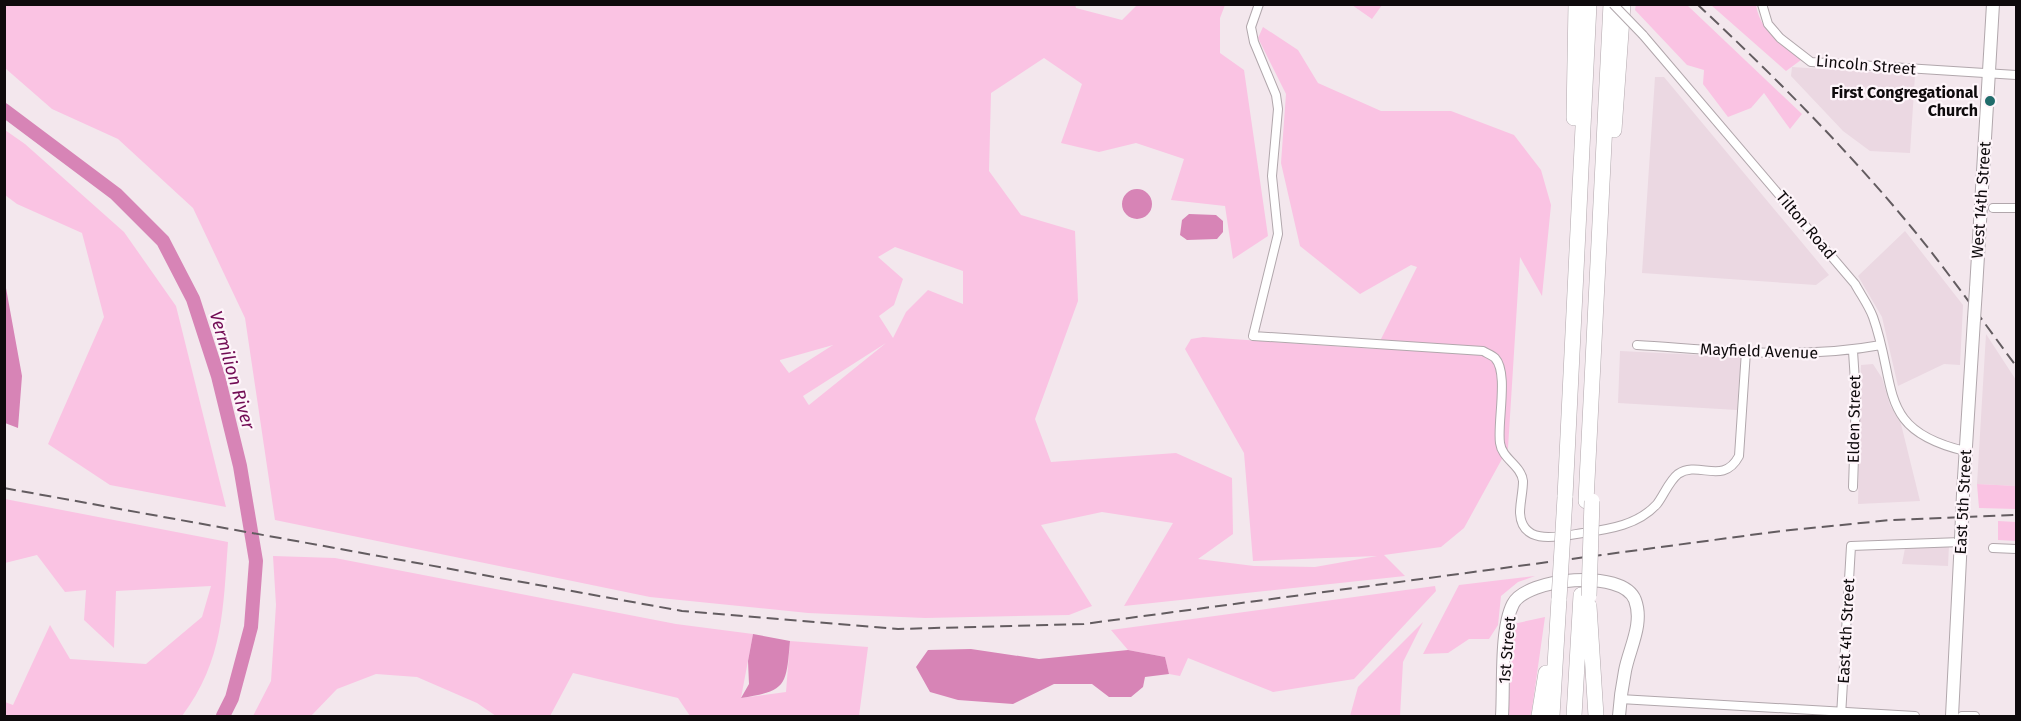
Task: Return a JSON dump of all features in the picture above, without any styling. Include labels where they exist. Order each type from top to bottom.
[{"type":"highway","points":[[1572,342],[1576,4]]},
{"type":"highway","points":[[1552,717],[1589,4]]},
{"type":"highway","points":[[1574,717],[1585,596],[1599,240],[1612,4]]},
{"type":"highway","points":[[1599,240],[1618,90],[1623,4]]},
{"type":"highway","points":[[1585,596],[1596,717]]},
{"type":"highway","points":[[1539,717],[1558,606]]},
{"type":"street","points":[[1259,4],[1251,27],[1254,42],[1276,95],[1278,109],[1272,176],[1278,234],[1253,336],[1483,351],[1495,358],[1501,372],[1501,449],[1523,479],[1520,514],[1523,526],[1529,533],[1546,538],[1620,526],[1648,512],[1679,474],[1686,471],[1720,471],[1734,465],[1739,456],[1746,351]]},
{"type":"street","name":"Tilton Road","points":[[1612,4],[1643,34],[1855,284],[1872,315],[1893,396],[1899,412],[1909,426],[1938,445],[1965,451]]},
{"type":"street","name":"Lincoln Street","points":[[1762,4],[1763,14],[1780,38],[1811,62],[2016,75]]},
{"type":"street","name":"West 14th Street","points":[[1976,289],[1994,4]]},
{"type":"street","points":[[1993,208],[2016,208]]},
{"type":"street","name":"East 5th Street","points":[[1952,717],[1966,432],[1976,289]]},
{"type":"street","name":"Mayfield Avenue","points":[[1637,345],[1817,354],[1853,351],[1881,345]]},
{"type":"street","name":"Elden Street","points":[[1853,351],[1856,397],[1853,487]]},
{"type":"street","name":"East 4th Street","points":[[1841,715],[1851,546],[1961,541]]},
{"type":"street","points":[[1993,548],[2016,549]]},
{"type":"street","name":"1st Street","points":[[1502,717],[1507,618],[1514,601],[1528,590],[1579,580],[1608,580],[1623,586],[1634,598],[1638,612],[1636,633],[1620,699]]},
{"type":"street","points":[[1619,717],[1620,699],[1841,715],[1916,717]]},
{"type":"street","points":[[1726,717],[1727,705]]},
{"type":"street","points":[[1962,717],[1975,717]]},
{"type":"shaded area","points":[[1075,4],[1076,8],[1122,20],[1137,5],[1225,5],[1220,18],[1220,53],[1244,70],[1268,236],[1233,259],[1225,206],[1171,200],[1184,159],[1136,143],[1099,152],[1061,143],[1082,84],[1044,58],[991,93],[989,171],[1021,215],[1075,231],[1078,301],[1035,419],[1051,462],[1176,453],[1232,478],[1233,534],[1198,559],[1254,566],[1315,567],[1377,556],[1253,561],[1244,453],[1185,349],[1191,339],[1203,337],[1376,349],[1417,267],[1411,265],[1360,294],[1300,246],[1281,163],[1286,94],[1258,38],[1263,27],[1298,50],[1318,83],[1381,111],[1451,111],[1514,135],[1541,170],[1551,205],[1542,296],[1520,257],[1508,448],[1464,528],[1441,547],[1384,555],[1405,576],[1124,606],[1173,523],[1102,512],[1041,525],[1092,606],[1069,615],[925,618],[808,613],[650,597],[275,520],[245,318],[193,208],[118,139],[52,109],[5,68],[5,5]],"holes":[[[895,247],[963,271],[963,304],[928,290],[906,312],[893,338],[879,316],[894,305],[903,279],[878,257]],[[886,343],[809,405],[803,396]],[[833,345],[789,373],[780,360]]]},
{"type":"shaded area","points":[[1636,4],[1687,5],[1802,114],[1790,129],[1764,93],[1751,108],[1728,117],[1703,84],[1704,70],[1687,65],[1635,10]]},
{"type":"shaded area","points":[[1352,5],[1382,5],[1372,19]]},
{"type":"shaded area","points":[[1711,5],[1756,5],[1767,30],[1801,60],[1786,71]]},
{"type":"shaded area","points":[[1792,67],[1915,75],[1910,153],[1870,151],[1843,131],[1791,76]]},
{"type":"shaded area","points":[[1655,77],[1664,77],[1829,275],[1816,285],[1642,273]]},
{"type":"shaded area","points":[[5,130],[25,144],[124,232],[176,306],[226,507],[110,485],[48,444],[104,317],[82,233],[17,204],[5,195]]},
{"type":"shaded area","points":[[1137,189],[1147,194],[1152,204],[1147,214],[1137,219],[1127,214],[1122,204],[1127,194]]},
{"type":"shaded area","points":[[1189,214],[1216,215],[1223,221],[1223,232],[1217,239],[1187,240],[1180,235],[1182,220]]},
{"type":"shaded area","points":[[1905,231],[1963,305],[1960,365],[1944,364],[1898,386],[1882,317],[1858,276]]},
{"type":"shaded area","points":[[4,277],[22,376],[18,428],[5,423]]},
{"type":"shaded area","points":[[1986,334],[2016,380],[2016,486],[1977,484]]},
{"type":"shaded area","points":[[1620,351],[1741,357],[1737,410],[1618,403]]},
{"type":"shaded area","points":[[1873,364],[1882,378],[1890,405],[1901,424],[1920,501],[1858,504],[1861,365]]},
{"type":"shaded area","points":[[1977,484],[2016,486],[2016,509],[1979,508]]},
{"type":"shaded area","points":[[5,499],[228,542],[225,589],[214,654],[196,695],[182,716],[5,716],[5,702],[13,705],[50,625],[70,659],[146,664],[202,617],[211,586],[116,591],[114,648],[84,620],[86,590],[65,592],[37,555],[5,563]]},
{"type":"shaded area","points":[[1998,521],[2016,522],[2016,541],[1998,540]]},
{"type":"shaded area","points":[[1949,545],[1948,566],[1902,564],[1905,548]]},
{"type":"shaded area","points":[[273,556],[335,558],[676,624],[753,634],[741,698],[786,692],[790,641],[868,647],[859,716],[690,716],[678,698],[573,673],[550,716],[496,716],[477,703],[417,677],[376,674],[337,689],[311,716],[253,716],[271,681],[276,605]]},
{"type":"shaded area","points":[[1535,576],[1518,582],[1501,596],[1498,625],[1489,639],[1469,639],[1448,653],[1423,654],[1459,585]]},
{"type":"shaded area","points":[[1435,586],[1436,591],[1354,679],[1273,692],[1188,658],[1180,676],[1169,674],[1165,657],[1128,650],[1111,630]]},
{"type":"shaded area","points":[[1545,617],[1531,716],[1508,716],[1513,624]]},
{"type":"shaded area","points":[[1423,622],[1403,662],[1400,716],[1350,716],[1358,687]]},
{"type":"shaded area","points":[[753,634],[790,641],[787,668],[785,677],[776,689],[741,698],[749,684],[748,661]]},
{"type":"shaded area","points":[[971,649],[1039,659],[1128,650],[1165,657],[1169,674],[1145,677],[1143,687],[1131,697],[1109,697],[1092,684],[1054,684],[1013,704],[958,700],[930,692],[916,667],[928,650]]},
{"type":"waterway","name":"Vermilion River","points":[[4,110],[116,194],[163,241],[193,299],[218,376],[240,466],[256,561],[251,627],[232,698],[223,716]]},
{"type":"railway","points":[[1697,4],[1808,113],[1887,198],[1939,262],[2016,366]]},
{"type":"railway","points":[[4,488],[682,611],[898,629],[1084,624],[1781,531],[1891,520],[2016,515]]},
{"type":"place","name":"First Congregational Church","points":[[1990,101]]}]
